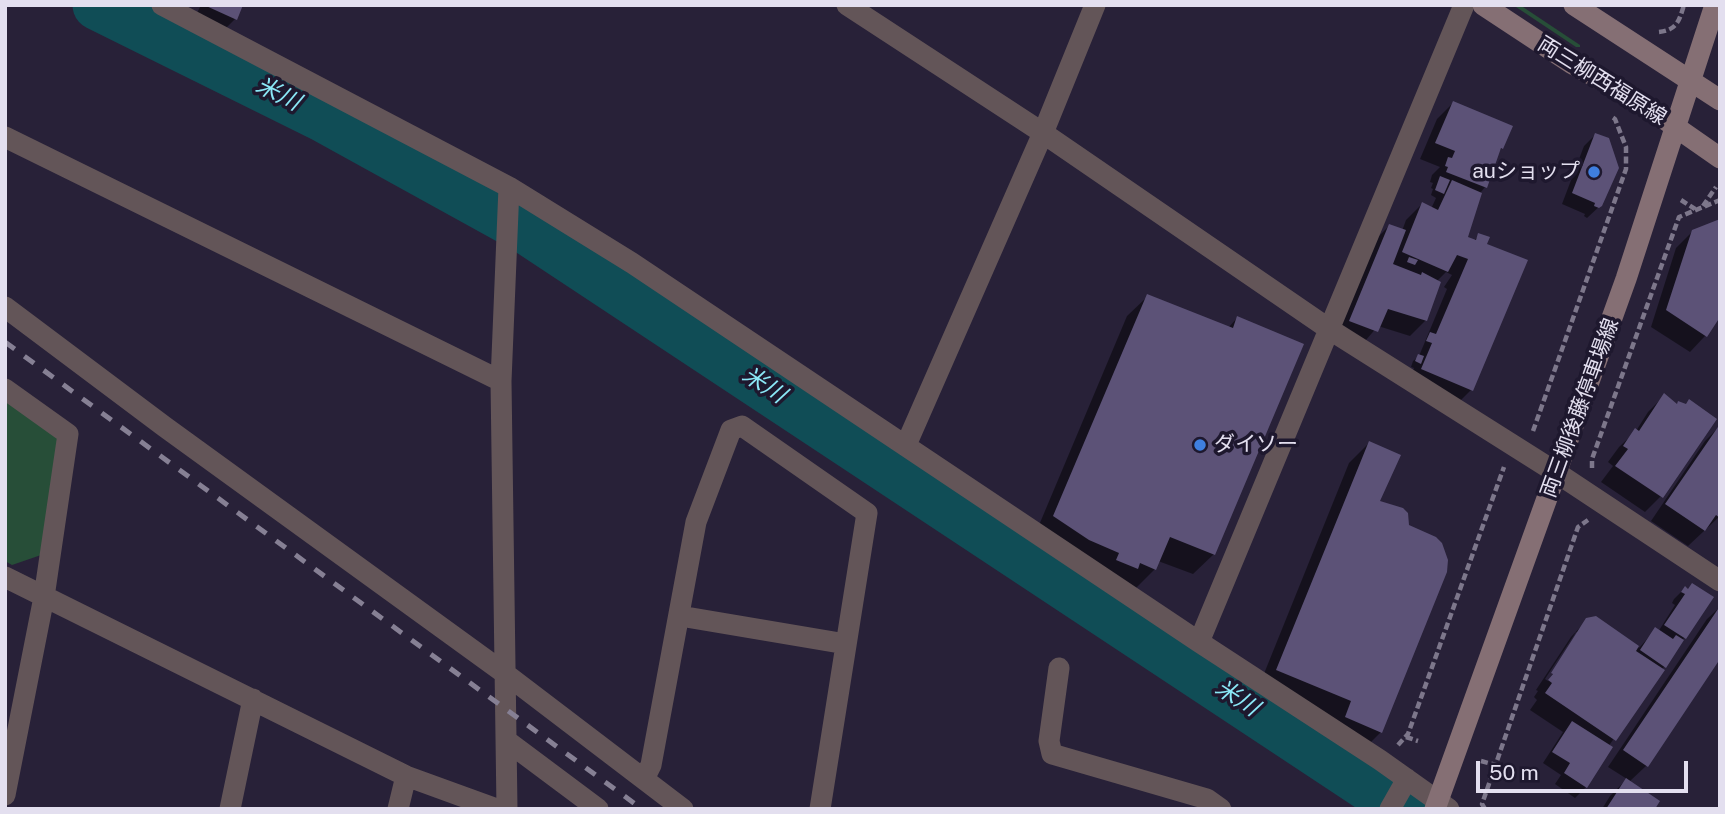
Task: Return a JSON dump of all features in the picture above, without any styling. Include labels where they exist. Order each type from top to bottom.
[{"type":"main road","name":"両三柳西福原線","points":[[1483,5],[1571,63],[1634,98],[1720,158]]},
{"type":"main road","points":[[1574,5],[1720,100]]},
{"type":"main road","name":"両三柳後藤停車場線","points":[[1440,807],[1677,129],[1716,5]]},
{"type":"street","points":[[162,5],[632,263],[1407,779],[1440,807]]},
{"type":"street","points":[[848,5],[1043,133],[1329,329],[1720,580]]},
{"type":"street","points":[[906,445],[1043,133],[1095,5]]},
{"type":"street","points":[[1199,642],[1464,5]]},
{"type":"street","points":[[5,137],[501,381]]},
{"type":"street","points":[[507,809],[501,381],[509,195]]},
{"type":"street","points":[[5,307],[507,676],[683,809]]},
{"type":"street","points":[[5,389],[68,435],[44,597],[5,795]]},
{"type":"street","points":[[644,779],[651,765],[696,522],[731,430],[742,426],[867,513],[820,809]]},
{"type":"street","points":[[5,577],[406,776],[497,809]]},
{"type":"street","points":[[680,616],[846,644]]},
{"type":"street","points":[[1059,668],[1049,741],[1052,754],[1206,799],[1221,809]]},
{"type":"street","points":[[230,809],[253,699]]},
{"type":"street","points":[[507,741],[598,809]]},
{"type":"street","points":[[398,809],[406,776]]},
{"type":"street","points":[[1390,809],[1407,779]]},
{"type":"path","points":[[1650,30],[1672,30],[1677,25],[1684,5]]},
{"type":"path","points":[[1532,433],[1627,166],[1626,147],[1619,128],[1615,119],[1604,112]]},
{"type":"path","points":[[1619,128],[1623,121]]},
{"type":"path","points":[[1627,166],[1633,170]]},
{"type":"path","points":[[1699,209],[1716,187]]},
{"type":"path","points":[[1681,200],[1699,209]]},
{"type":"path","points":[[1592,473],[1592,459],[1679,218],[1720,200]]},
{"type":"path","points":[[1387,748],[1399,744],[1405,737],[1505,459]]},
{"type":"path","points":[[1485,809],[1482,804],[1578,527],[1586,521],[1596,520]]},
{"type":"path","points":[[1405,737],[1418,741]]},
{"type":"path","points":[[1481,761],[1496,765]]},
{"type":"green space","points":[[1513,5],[1520,5],[1580,47],[1576,47]]},
{"type":"green space","points":[[5,392],[65,434],[44,554],[12,565],[5,561]]},
{"type":"building","points":[[204,5],[243,5],[237,20]]},
{"type":"building","points":[[1453,101],[1513,126],[1503,149],[1501,148],[1487,188],[1446,172],[1448,157],[1452,158],[1455,151],[1435,143]]},
{"type":"building","points":[[1595,133],[1609,138],[1619,168],[1599,208],[1594,206],[1595,203],[1572,193]]},
{"type":"building","points":[[1440,176],[1450,180],[1444,194],[1435,190]]},
{"type":"building","points":[[1452,180],[1482,193],[1468,237],[1476,240],[1478,233],[1490,237],[1487,244],[1528,260],[1473,391],[1421,369],[1432,343],[1426,341],[1430,332],[1436,334],[1468,259],[1457,255],[1448,272],[1402,252],[1422,202],[1438,210]]},
{"type":"building","points":[[1720,219],[1720,317],[1707,337],[1666,310],[1692,230]]},
{"type":"building","points":[[1389,224],[1406,230],[1393,264],[1421,275],[1422,272],[1441,282],[1427,321],[1388,309],[1378,332],[1349,321]]},
{"type":"building","points":[[1409,257],[1418,260],[1415,265],[1407,262]]},
{"type":"building","points":[[1147,294],[1233,328],[1237,316],[1304,344],[1215,555],[1170,537],[1156,570],[1140,563],[1138,569],[1116,560],[1119,553],[1089,540],[1053,516]]},
{"type":"building","points":[[1418,354],[1424,356],[1421,364],[1415,361]]},
{"type":"building","points":[[1664,393],[1677,404],[1678,401],[1686,404],[1689,399],[1717,419],[1663,498],[1615,466],[1628,449],[1623,446],[1635,428],[1639,431]]},
{"type":"building","points":[[1720,424],[1720,518],[1716,515],[1705,531],[1665,504]]},
{"type":"building","points":[[1369,441],[1401,455],[1380,501],[1403,508],[1408,513],[1409,525],[1436,537],[1442,543],[1448,560],[1447,572],[1382,733],[1345,717],[1351,701],[1276,670]]},
{"type":"building","points":[[1692,583],[1714,597],[1686,639],[1664,625],[1685,594],[1681,592],[1685,586],[1688,589]]},
{"type":"building","points":[[1720,606],[1720,659],[1648,767],[1623,750]]},
{"type":"building","points":[[1596,616],[1639,646],[1636,651],[1665,670],[1616,741],[1545,693],[1552,683],[1548,680],[1553,674],[1551,673],[1586,618]]},
{"type":"building","points":[[1655,627],[1673,639],[1676,635],[1684,640],[1666,668],[1640,650]]},
{"type":"building","points":[[1572,721],[1613,747],[1587,788],[1564,773],[1570,763],[1552,752]]},
{"type":"building","points":[[1626,778],[1660,801],[1655,809],[1606,809]]},
{"type":"waterway","name":"米川","points":[[98,5],[324,117],[527,229],[1404,809]]},
{"type":"railway","points":[[5,342],[642,809]]},
{"type":"place","name":"auショップ","points":[[1594,172]]},
{"type":"place","name":"ダイソー","points":[[1200,445]]}]
